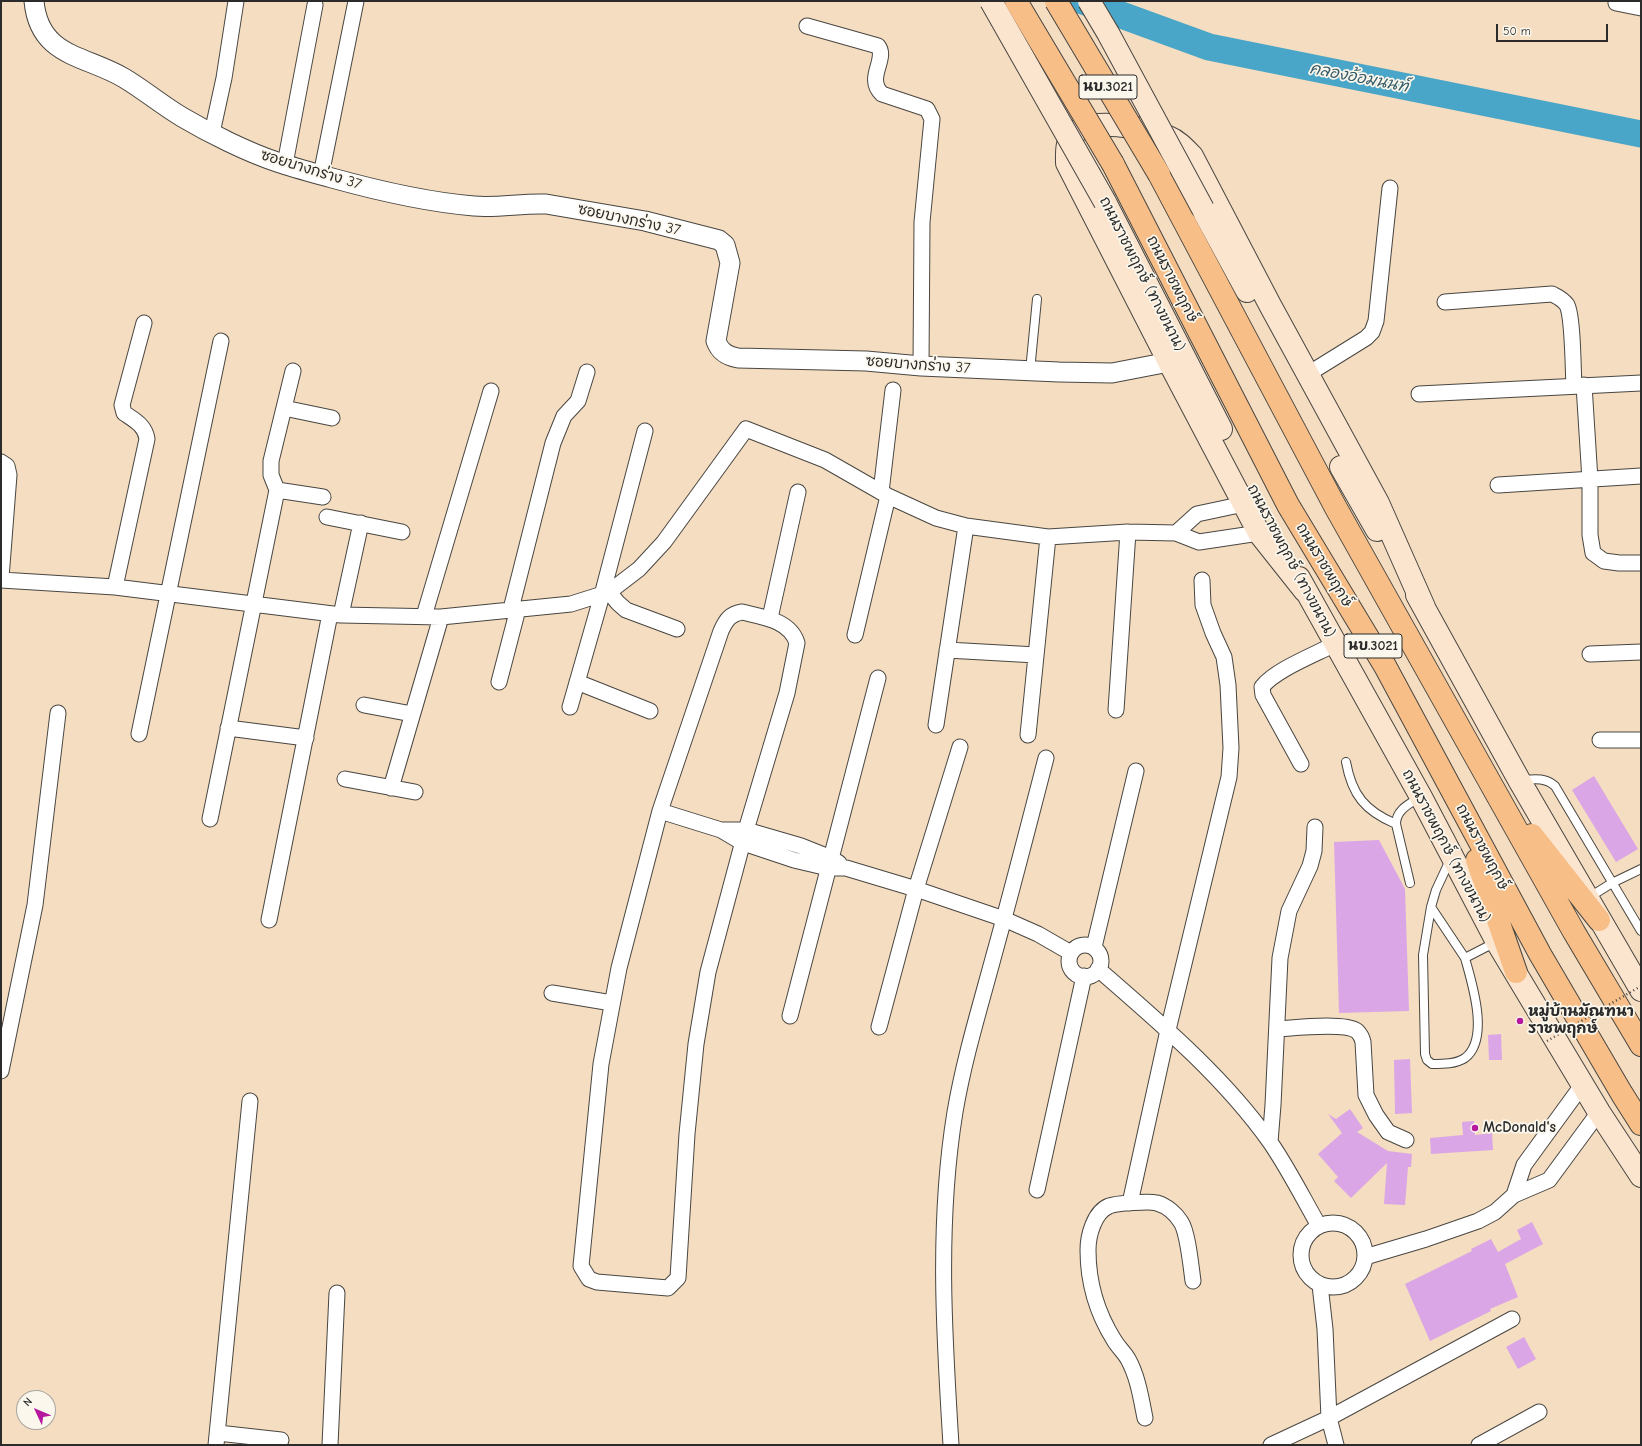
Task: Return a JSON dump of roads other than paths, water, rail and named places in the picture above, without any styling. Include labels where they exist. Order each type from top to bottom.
[{"type":"main road","name":"ถนนราชพฤกษ์ (ทางขนาน)","points":[[991,1],[1105,202],[1305,591],[1421,797],[1497,942],[1599,1112],[1641,1176]]},
{"type":"main road","name":"ถนนราชพฤกษ์","points":[[1016,1],[1113,164],[1288,505],[1385,666],[1540,954],[1641,1124]]},
{"type":"main road","name":"นบ.3021","points":[[1056,1],[1159,174],[1336,508],[1574,932],[1641,1045]]},
{"type":"main road","name":"นบ.3021","points":[[1089,1],[1108,33],[1361,503],[1424,607],[1518,780],[1641,990]]},
{"type":"main road","points":[[1305,591],[1259,533],[1067,163],[1067,148],[1072,135],[1081,128],[1096,124],[1115,125],[1168,136],[1179,143],[1192,156],[1378,503],[1424,607]]},
{"type":"main road","points":[[1489,781],[1599,920]]},
{"type":"main road","points":[[1456,799],[1516,972]]},
{"type":"street","name":"ซอยบางกร่าง 37","points":[[34,1],[38,20],[41,26],[53,43],[62,51],[105,68],[124,78],[182,116],[212,133],[259,155],[321,175],[417,199],[482,206],[546,204],[646,221],[719,240],[725,245],[730,263],[716,341],[721,351],[729,356],[738,358],[866,361],[921,366],[1030,371],[1112,373],[1169,362]]},
{"type":"street","points":[[212,133],[224,78],[236,1]]},
{"type":"street","points":[[321,175],[356,1]]},
{"type":"street","points":[[1616,3],[1641,8]]},
{"type":"street","points":[[285,164],[315,5]]},
{"type":"street","points":[[807,26],[878,46],[881,49],[875,84],[878,90],[882,94],[926,109],[932,119],[922,222],[921,366]]},
{"type":"street","points":[[1308,374],[1355,346],[1372,332],[1376,321],[1390,188]]},
{"type":"street","points":[[1445,302],[1552,294],[1563,300],[1568,306],[1590,480],[1590,535],[1593,553],[1604,561],[1641,563]]},
{"type":"street","points":[[115,587],[147,439],[146,431],[142,425],[124,413],[122,405],[144,323]]},
{"type":"street","points":[[139,734],[221,341]]},
{"type":"street","points":[[210,819],[277,490],[271,475],[271,461],[293,371]]},
{"type":"street","points":[[499,682],[514,609],[553,443],[564,416],[578,401],[587,372]]},
{"type":"street","points":[[1419,394],[1641,383]]},
{"type":"street","points":[[855,635],[884,494],[894,390]]},
{"type":"street","points":[[424,616],[491,391]]},
{"type":"street","points":[[284,408],[332,418]]},
{"type":"street","points":[[1,462],[9,469],[1,579],[115,587],[336,614],[441,616],[571,604],[606,593],[639,570],[664,542],[746,429],[825,460],[884,494],[936,518],[966,526],[1048,537],[1128,532],[1176,533],[1199,542],[1259,533]]},
{"type":"street","points":[[570,707],[606,593],[646,430]]},
{"type":"street","points":[[1498,485],[1641,476]]},
{"type":"street","points":[[277,490],[322,497]]},
{"type":"street","points":[[770,618],[798,492]]},
{"type":"street","points":[[1176,533],[1197,514],[1244,504]]},
{"type":"street","points":[[328,517],[402,532]]},
{"type":"street","points":[[269,920],[306,738],[336,614],[361,524]]},
{"type":"street","points":[[936,725],[966,526]]},
{"type":"street","points":[[1116,710],[1128,532]]},
{"type":"street","points":[[1028,735],[1048,537]]},
{"type":"street","points":[[1130,1203],[1168,1030],[1229,777],[1231,748],[1228,685],[1224,658],[1212,633],[1203,605],[1202,580]]},
{"type":"street","points":[[606,593],[626,610],[678,629]]},
{"type":"street","points":[[742,612],[770,618],[790,630],[795,636],[797,643],[787,692],[744,837],[708,972],[696,1044],[687,1134],[678,1278],[668,1288],[598,1282],[589,1279],[580,1266],[601,1064],[619,968],[660,812],[725,622],[734,613],[742,612]]},
{"type":"street","points":[[391,788],[441,616]]},
{"type":"street","points":[[1301,764],[1263,695],[1262,687],[1267,680],[1335,644]]},
{"type":"street","points":[[947,650],[1036,655]]},
{"type":"street","points":[[1590,654],[1641,652]]},
{"type":"street","points":[[790,1016],[878,678]]},
{"type":"street","points":[[577,682],[650,711]]},
{"type":"street","points":[[364,705],[412,714]]},
{"type":"street","points":[[1,1071],[35,905],[58,713]]},
{"type":"street","points":[[228,728],[306,738]]},
{"type":"street","points":[[1600,740],[1641,740]]},
{"type":"street","points":[[879,1027],[916,889],[960,747]]},
{"type":"street","points":[[951,1445],[944,1314],[944,1243],[948,1178],[956,1112],[973,1032],[1046,758]]},
{"type":"street","points":[[1094,947],[1136,771]]},
{"type":"street","points":[[345,779],[415,792]]},
{"type":"street","points":[[660,812],[744,837],[801,846],[830,863],[916,889],[1004,919],[1038,934],[1071,953]]},
{"type":"street","points":[[1270,1142],[1280,958],[1289,911],[1300,884],[1310,866],[1314,851],[1315,827]]},
{"type":"street","points":[[1081,945],[1094,947],[1100,956],[1098,969],[1090,976],[1084,976],[1076,973],[1072,969],[1069,961],[1071,953],[1081,945]]},
{"type":"street","points":[[1098,969],[1168,1030],[1241,1105],[1270,1142],[1319,1226]]},
{"type":"street","points":[[1037,1190],[1084,976]]},
{"type":"street","points":[[552,993],[612,1003]]},
{"type":"street","points":[[1277,1029],[1341,1026],[1356,1030],[1361,1036],[1363,1042],[1366,1095],[1376,1115],[1388,1132],[1406,1140]]},
{"type":"street","points":[[1514,1195],[1524,1165],[1583,1084]]},
{"type":"street","points":[[250,1100],[217,1439],[281,1440]]},
{"type":"street","points":[[1365,1257],[1426,1239],[1478,1221],[1495,1212],[1514,1195],[1549,1180],[1599,1112]]},
{"type":"street","points":[[1145,1418],[1136,1379],[1128,1359],[1114,1341],[1101,1316],[1092,1287],[1088,1250],[1091,1230],[1099,1214],[1108,1206],[1130,1203],[1157,1203],[1172,1212],[1182,1223],[1193,1281]]},
{"type":"street","points":[[1339,1224],[1350,1228],[1361,1240],[1365,1257],[1362,1268],[1356,1277],[1342,1286],[1331,1287],[1320,1285],[1308,1276],[1303,1267],[1300,1256],[1304,1242],[1310,1233],[1319,1226],[1339,1224]]},
{"type":"street","points":[[1320,1285],[1325,1329],[1329,1418],[1336,1445]]},
{"type":"street","points":[[330,1445],[337,1293]]},
{"type":"street","points":[[1270,1445],[1329,1418],[1512,1319]]},
{"type":"street","points":[[1479,1445],[1540,1412]]},
{"type":"lane","points":[[1030,371],[1037,299]]},
{"type":"lane","points":[[1346,762],[1349,780],[1357,796],[1382,818],[1396,824]]},
{"type":"lane","points":[[1518,780],[1542,779],[1549,781],[1554,786],[1641,931]]},
{"type":"lane","points":[[1410,883],[1396,824],[1396,818],[1403,808],[1421,797]]},
{"type":"lane","points":[[1431,907],[1465,958],[1474,989],[1478,1015],[1478,1031],[1475,1044],[1465,1058],[1458,1062],[1432,1064],[1427,1060],[1425,1054],[1423,955],[1431,907],[1436,890],[1451,856]]},
{"type":"lane","points":[[1587,899],[1612,883],[1641,869]]},
{"type":"lane","points":[[1465,958],[1497,942]]},
{"type":"waterway","name":"คลองอ้อมนนท์","points":[[1083,1],[1209,47],[1641,134]]},
{"type":"place","name":"หมู่บ้านมัณฑนา ราชพฤกษ์","points":[[1520,1021]]},
{"type":"place","name":"McDonald's","points":[[1475,1128]]}]
